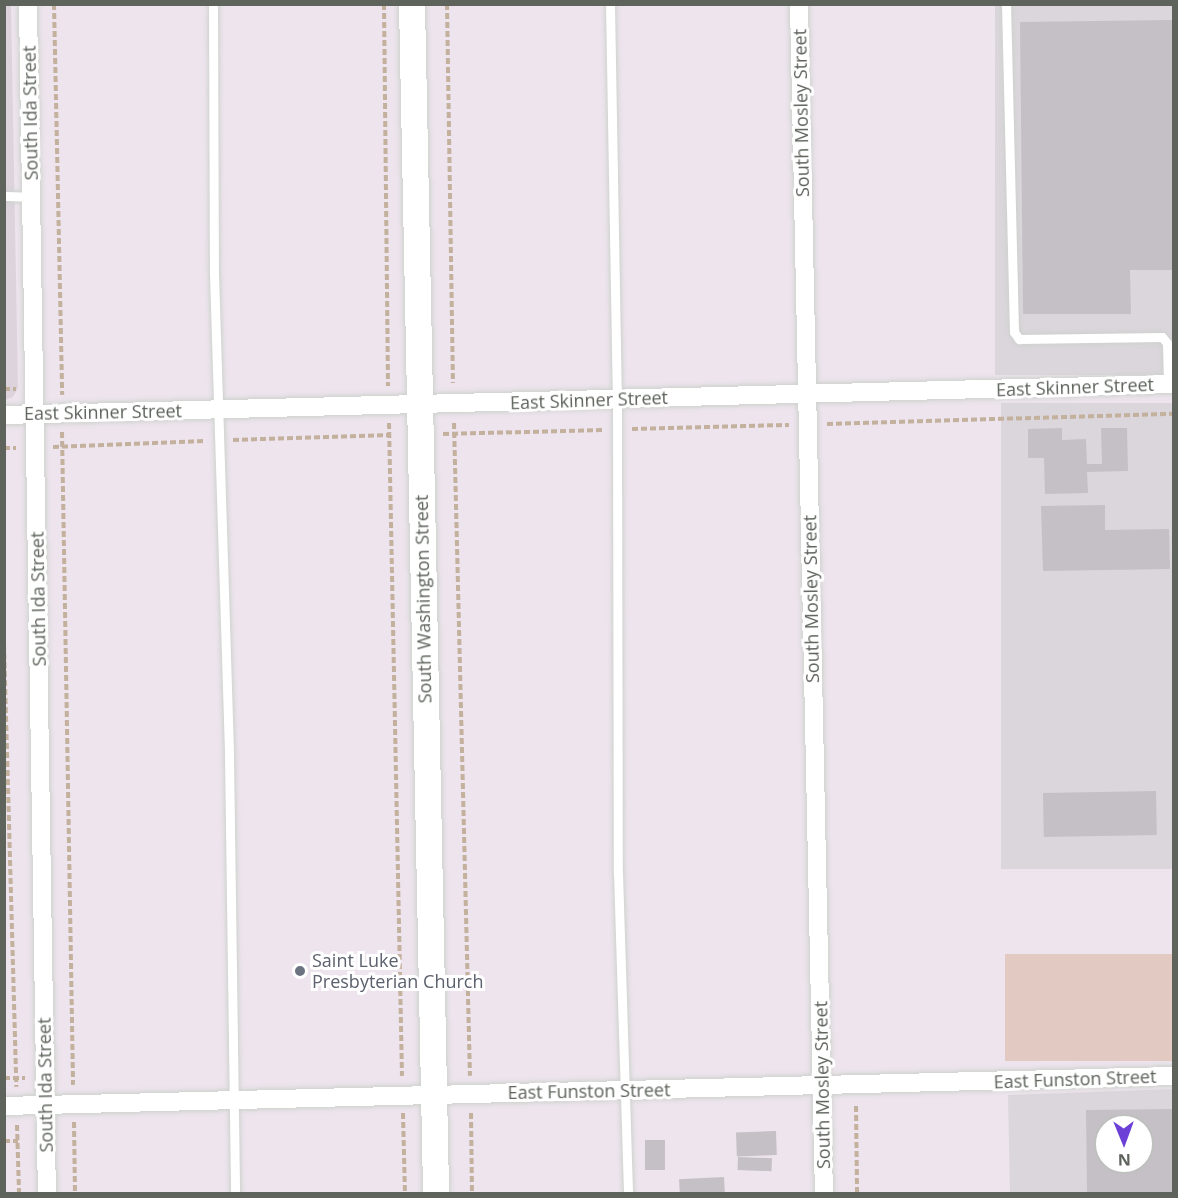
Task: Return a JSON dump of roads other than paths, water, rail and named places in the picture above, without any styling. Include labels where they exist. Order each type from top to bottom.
[{"type":"street","name":"South Ida Street","points":[[28,4],[47,1194]]},
{"type":"street","name":"South Washington Street","points":[[412,4],[418,405],[436,1194]]},
{"type":"street","name":"South Mosley Street","points":[[799,4],[824,1194]]},
{"type":"street","name":"East Skinner Street","points":[[4,415],[1171,384]]},
{"type":"street","name":"East Funston Street","points":[[11,1106],[1173,1076]]},
{"type":"lane","points":[[213,4],[214,274],[221,410],[235,1194]]},
{"type":"lane","points":[[610,4],[617,399],[618,873],[628,1194]]},
{"type":"lane","points":[[1006,4],[1014,332],[1019,339],[1162,337],[1167,343],[1171,384]]},
{"type":"lane","points":[[4,196],[31,197]]},
{"type":"place","name":"Saint Luke Presbyterian Church","points":[[300,971]]}]
